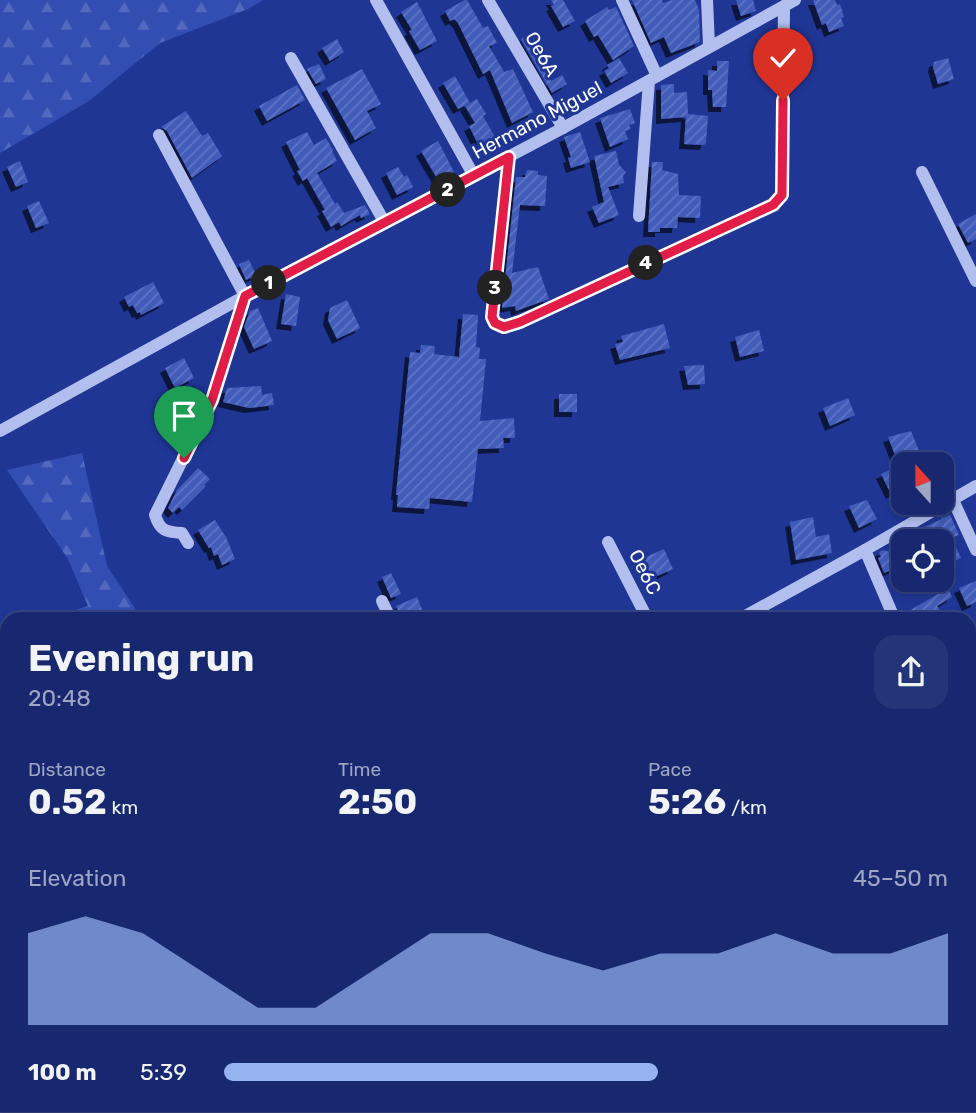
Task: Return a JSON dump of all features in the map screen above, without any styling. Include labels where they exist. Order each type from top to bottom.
[{"type":"street","points":[[376,0],[474,176]]},
{"type":"street","name":"Oe6A","points":[[488,0],[563,128]]},
{"type":"street","points":[[622,0],[653,79],[639,216]]},
{"type":"street","points":[[707,0],[709,46]]},
{"type":"street","points":[[509,157],[492,317],[495,323],[504,327],[773,205],[778,200],[782,195],[790,3]]},
{"type":"street","name":"Hermano Miguel","points":[[0,431],[790,3]]},
{"type":"street","points":[[291,58],[385,223]]},
{"type":"street","points":[[159,135],[245,296],[212,400],[155,515],[158,526],[166,532],[182,533],[188,543]]},
{"type":"street","points":[[922,172],[976,281]]},
{"type":"street","points":[[954,499],[976,486]]},
{"type":"street","points":[[954,502],[976,550]]},
{"type":"street","points":[[753,612],[927,515]]},
{"type":"street","name":"Oe6C","points":[[608,542],[644,612]]},
{"type":"street","points":[[865,550],[892,612]]},
{"type":"street","points":[[382,601],[387,612]]},
{"type":"green space","points":[[0,0],[263,0],[248,9],[160,43],[89,101],[0,153]]},
{"type":"green space","points":[[82,453],[107,566],[137,612],[68,612],[88,606],[68,559],[7,470]]},
{"type":"green space","points":[[337,1112],[337,1113],[0,1113]]},
{"type":"green space","points":[[652,1112],[755,1112],[753,1113]]},
{"type":"building","points":[[465,0],[483,28],[488,26],[497,43],[489,46],[504,72],[513,69],[533,112],[512,123],[490,70],[483,74],[458,23],[454,19],[450,21],[445,11]]},
{"type":"building","points":[[551,0],[563,0],[575,21],[563,27],[551,6],[554,5]]},
{"type":"building","points":[[632,0],[662,0],[663,3],[672,0],[695,0],[699,10],[700,42],[671,53],[664,37],[651,43]]},
{"type":"building","points":[[736,0],[753,0],[756,11],[741,16]]},
{"type":"building","points":[[813,0],[835,0],[837,5],[840,4],[844,26],[829,32],[826,23],[822,25]]},
{"type":"building","points":[[417,2],[437,41],[420,50],[401,12]]},
{"type":"building","points":[[607,7],[609,10],[616,7],[634,46],[613,60],[598,35],[594,37],[585,21]]},
{"type":"building","points":[[526,36],[551,81],[562,75],[567,84],[552,93],[521,39]]},
{"type":"building","points":[[337,39],[344,52],[330,61],[322,48]]},
{"type":"building","points":[[619,58],[628,73],[611,83],[604,71],[609,68],[607,65]]},
{"type":"building","points":[[948,58],[954,79],[938,84],[934,62]]},
{"type":"building","points":[[717,61],[729,61],[726,107],[713,107],[712,90],[708,90],[708,70],[717,71]]},
{"type":"building","points":[[319,64],[326,79],[316,84],[307,69]]},
{"type":"building","points":[[362,69],[381,104],[367,111],[376,128],[355,140],[326,88]]},
{"type":"building","points":[[455,76],[470,103],[458,109],[443,83]]},
{"type":"building","points":[[674,84],[674,93],[687,92],[688,114],[708,116],[704,145],[684,144],[686,117],[661,119],[661,85]]},
{"type":"building","points":[[297,85],[305,100],[267,121],[259,106]]},
{"type":"building","points":[[477,99],[496,139],[480,148],[469,126],[475,123],[465,106]]},
{"type":"building","points":[[630,109],[635,123],[629,125],[631,129],[625,131],[628,139],[610,147],[600,118]]},
{"type":"building","points":[[186,111],[202,136],[208,133],[222,156],[192,178],[167,131],[161,127]]},
{"type":"building","points":[[307,132],[314,145],[326,138],[333,150],[337,161],[317,173],[335,204],[337,202],[344,213],[365,205],[370,214],[361,218],[360,215],[341,226],[339,222],[331,227],[307,178],[303,181],[297,171],[300,170],[286,142]]},
{"type":"building","points":[[580,132],[590,162],[571,168],[568,158],[571,157],[564,137]]},
{"type":"building","points":[[438,141],[454,172],[438,180],[421,151]]},
{"type":"building","points":[[616,151],[619,165],[626,172],[623,176],[624,183],[608,187],[619,215],[599,223],[592,207],[604,202],[594,156]]},
{"type":"building","points":[[20,161],[28,182],[16,187],[7,167]]},
{"type":"building","points":[[652,162],[663,162],[662,170],[678,174],[679,195],[701,196],[700,218],[678,217],[677,228],[660,228],[660,232],[648,232]]},
{"type":"building","points":[[398,167],[404,177],[407,175],[413,187],[397,195],[386,173]]},
{"type":"building","points":[[527,170],[538,171],[538,175],[547,176],[545,206],[520,205],[512,273],[538,267],[549,299],[516,311],[515,306],[502,308],[516,177],[525,177]]},
{"type":"building","points":[[39,201],[49,223],[36,228],[27,206]]},
{"type":"building","points":[[976,214],[976,239],[968,243],[958,224]]},
{"type":"building","points":[[249,260],[256,275],[246,280],[239,264]]},
{"type":"building","points":[[153,282],[164,303],[141,315],[133,305],[129,307],[124,297]]},
{"type":"building","points":[[286,294],[300,297],[296,326],[281,324]]},
{"type":"building","points":[[347,300],[360,328],[337,339],[328,320],[330,308]]},
{"type":"building","points":[[258,308],[272,341],[254,349],[244,327],[250,311]]},
{"type":"building","points":[[463,314],[478,315],[476,347],[480,348],[479,359],[486,359],[480,421],[514,418],[515,438],[503,438],[504,448],[478,449],[472,502],[430,498],[429,509],[397,507],[410,352],[420,353],[421,345],[435,346],[434,354],[459,357]]},
{"type":"building","points":[[664,324],[670,348],[620,360],[615,344],[623,342],[621,336]]},
{"type":"building","points":[[759,330],[764,351],[740,357],[735,337]]},
{"type":"building","points":[[184,358],[194,378],[175,388],[165,368]]},
{"type":"building","points":[[704,365],[705,384],[688,385],[684,366]]},
{"type":"building","points":[[261,386],[262,395],[272,393],[274,405],[249,408],[223,402],[227,388]]},
{"type":"building","points":[[559,394],[577,394],[577,412],[559,412]]},
{"type":"building","points":[[848,398],[855,415],[830,426],[823,408]]},
{"type":"building","points":[[911,431],[919,451],[894,452],[888,437]]},
{"type":"building","points":[[198,468],[210,479],[182,510],[179,507],[173,513],[168,508],[177,490]]},
{"type":"building","points":[[891,469],[891,494],[881,474]]},
{"type":"building","points":[[867,500],[877,519],[859,528],[849,506]]},
{"type":"building","points":[[950,515],[959,535],[954,537],[954,529],[920,529],[942,519],[942,516],[943,518]]},
{"type":"building","points":[[813,517],[816,537],[829,534],[832,553],[796,560],[790,522]]},
{"type":"building","points":[[215,520],[235,559],[222,565],[218,554],[214,556],[211,547],[209,548],[198,530]]},
{"type":"building","points":[[954,542],[961,558],[954,561]]},
{"type":"building","points":[[664,549],[673,569],[648,580],[639,560]]},
{"type":"building","points":[[879,552],[891,552],[891,570],[884,573],[878,558],[881,557]]},
{"type":"building","points":[[391,573],[401,594],[391,598],[382,577]]},
{"type":"building","points":[[976,581],[976,602],[967,606],[959,588]]},
{"type":"building","points":[[941,592],[950,592],[952,597],[937,606],[941,612],[907,612]]},
{"type":"building","points":[[417,597],[423,612],[399,612],[396,606]]},
{"type":"waterway","points":[[670,1113],[676,1112]]},
{"type":"route","points":[[184,458],[212,400],[245,296],[509,157],[492,317],[495,323],[504,327],[520,322],[773,205],[782,195],[783,100]]}]
